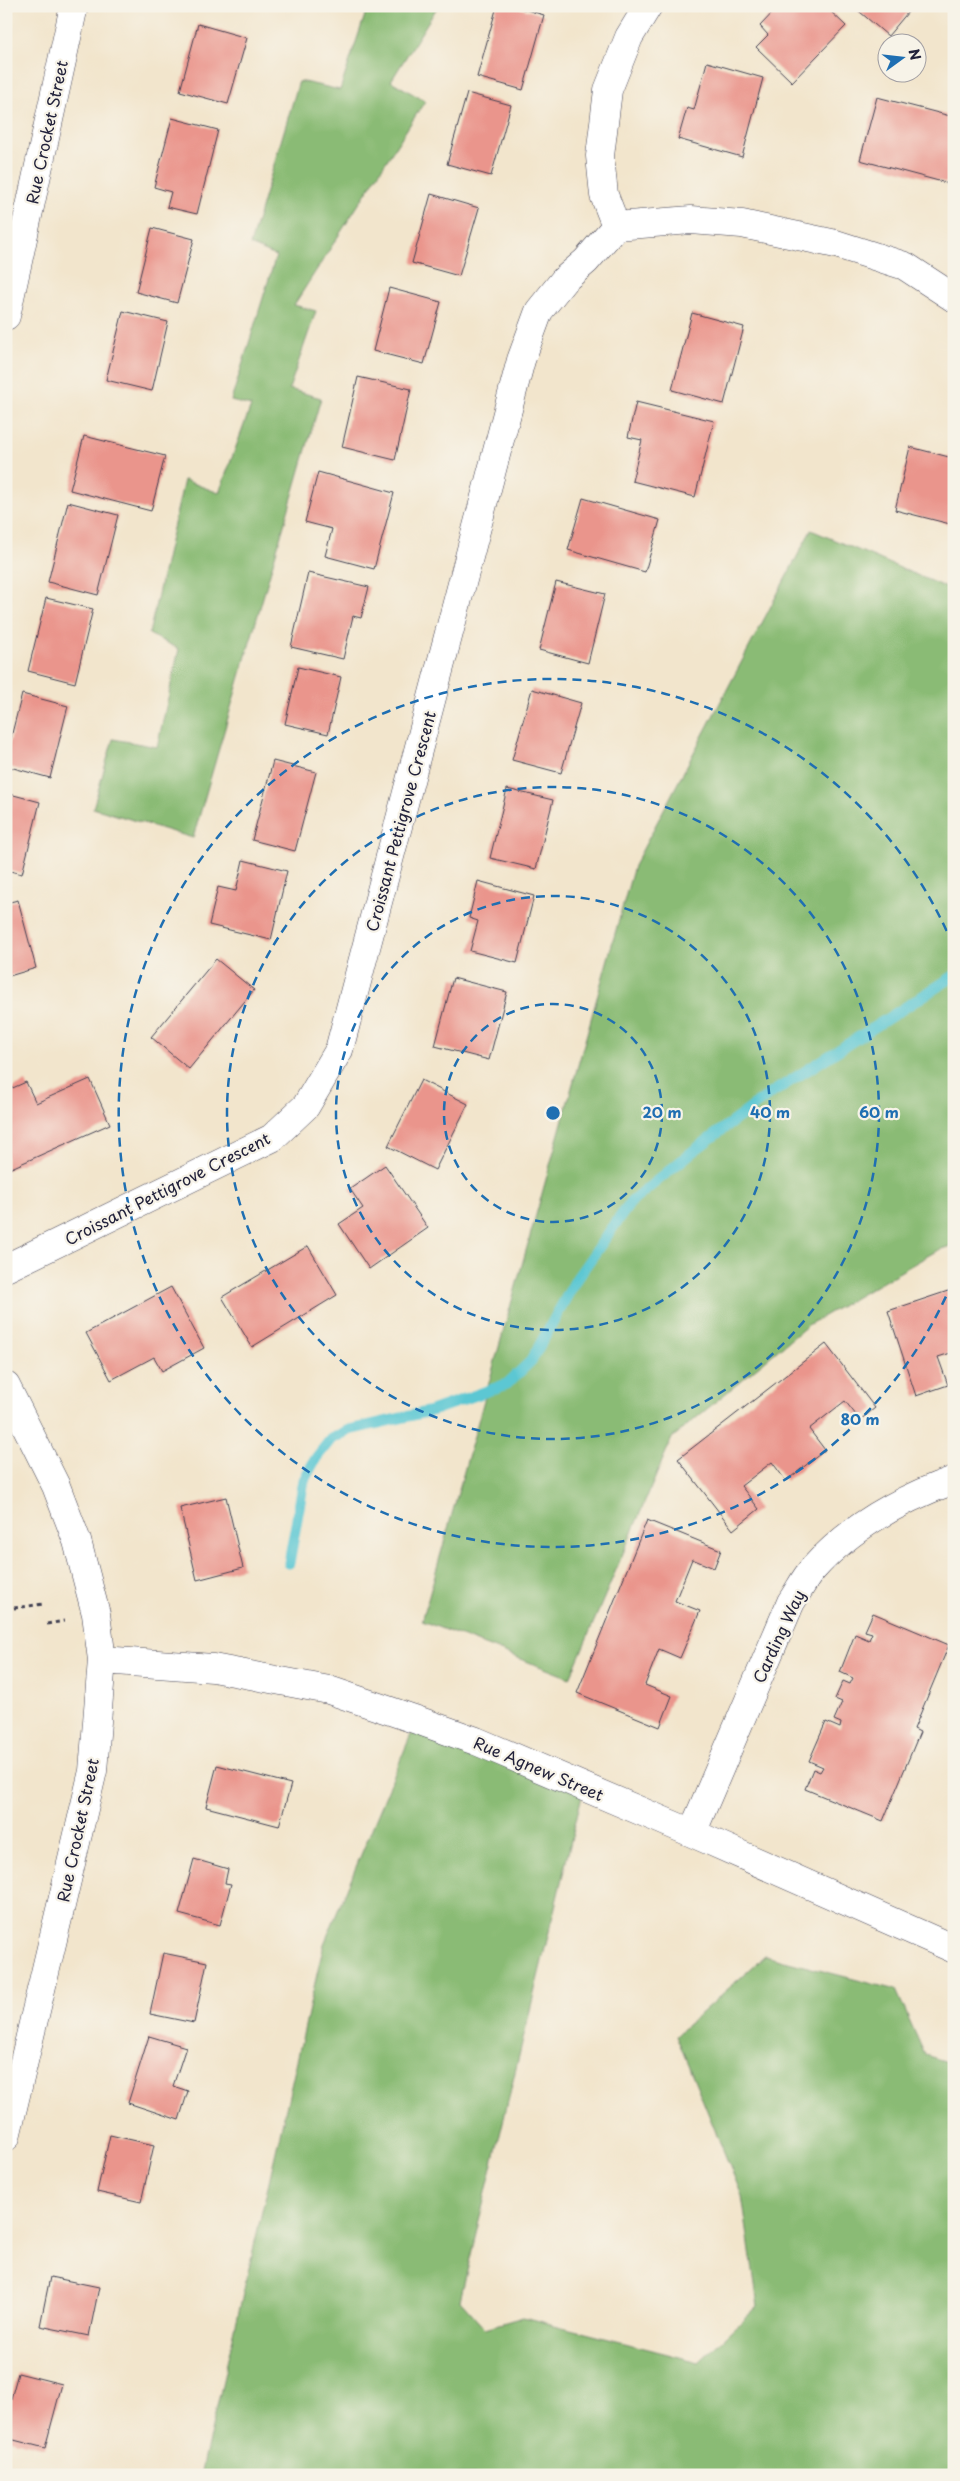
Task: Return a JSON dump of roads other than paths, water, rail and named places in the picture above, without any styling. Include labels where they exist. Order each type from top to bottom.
[{"type":"street","name":"Rue Crocket Street","points":[[6,316],[74,6]]},
{"type":"street","points":[[648,6],[629,37],[608,90],[600,156],[604,195],[616,226],[691,220],[751,226],[836,244],[905,266],[954,298]]},
{"type":"street","name":"Croissant Pettigrove Crescent","points":[[6,1268],[272,1138],[306,1106],[339,1050],[520,360],[539,311],[564,280],[586,260],[616,226]]},
{"type":"street","name":"Rue Crocket Street","points":[[6,1386],[56,1486],[78,1541],[96,1614],[102,1660],[93,1771],[6,2137]]},
{"type":"street","name":"Carding Way","points":[[692,1833],[791,1602],[811,1571],[836,1547],[888,1508],[917,1493],[954,1480]]},
{"type":"street","name":"Rue Agnew Street","points":[[102,1660],[213,1668],[329,1690],[476,1741],[692,1833],[954,1949]]},
{"type":"waterway","points":[[289,1563],[304,1480],[316,1458],[331,1439],[349,1430],[431,1411],[507,1384],[531,1361],[577,1278],[630,1203],[692,1152],[770,1094],[954,976]]}]
